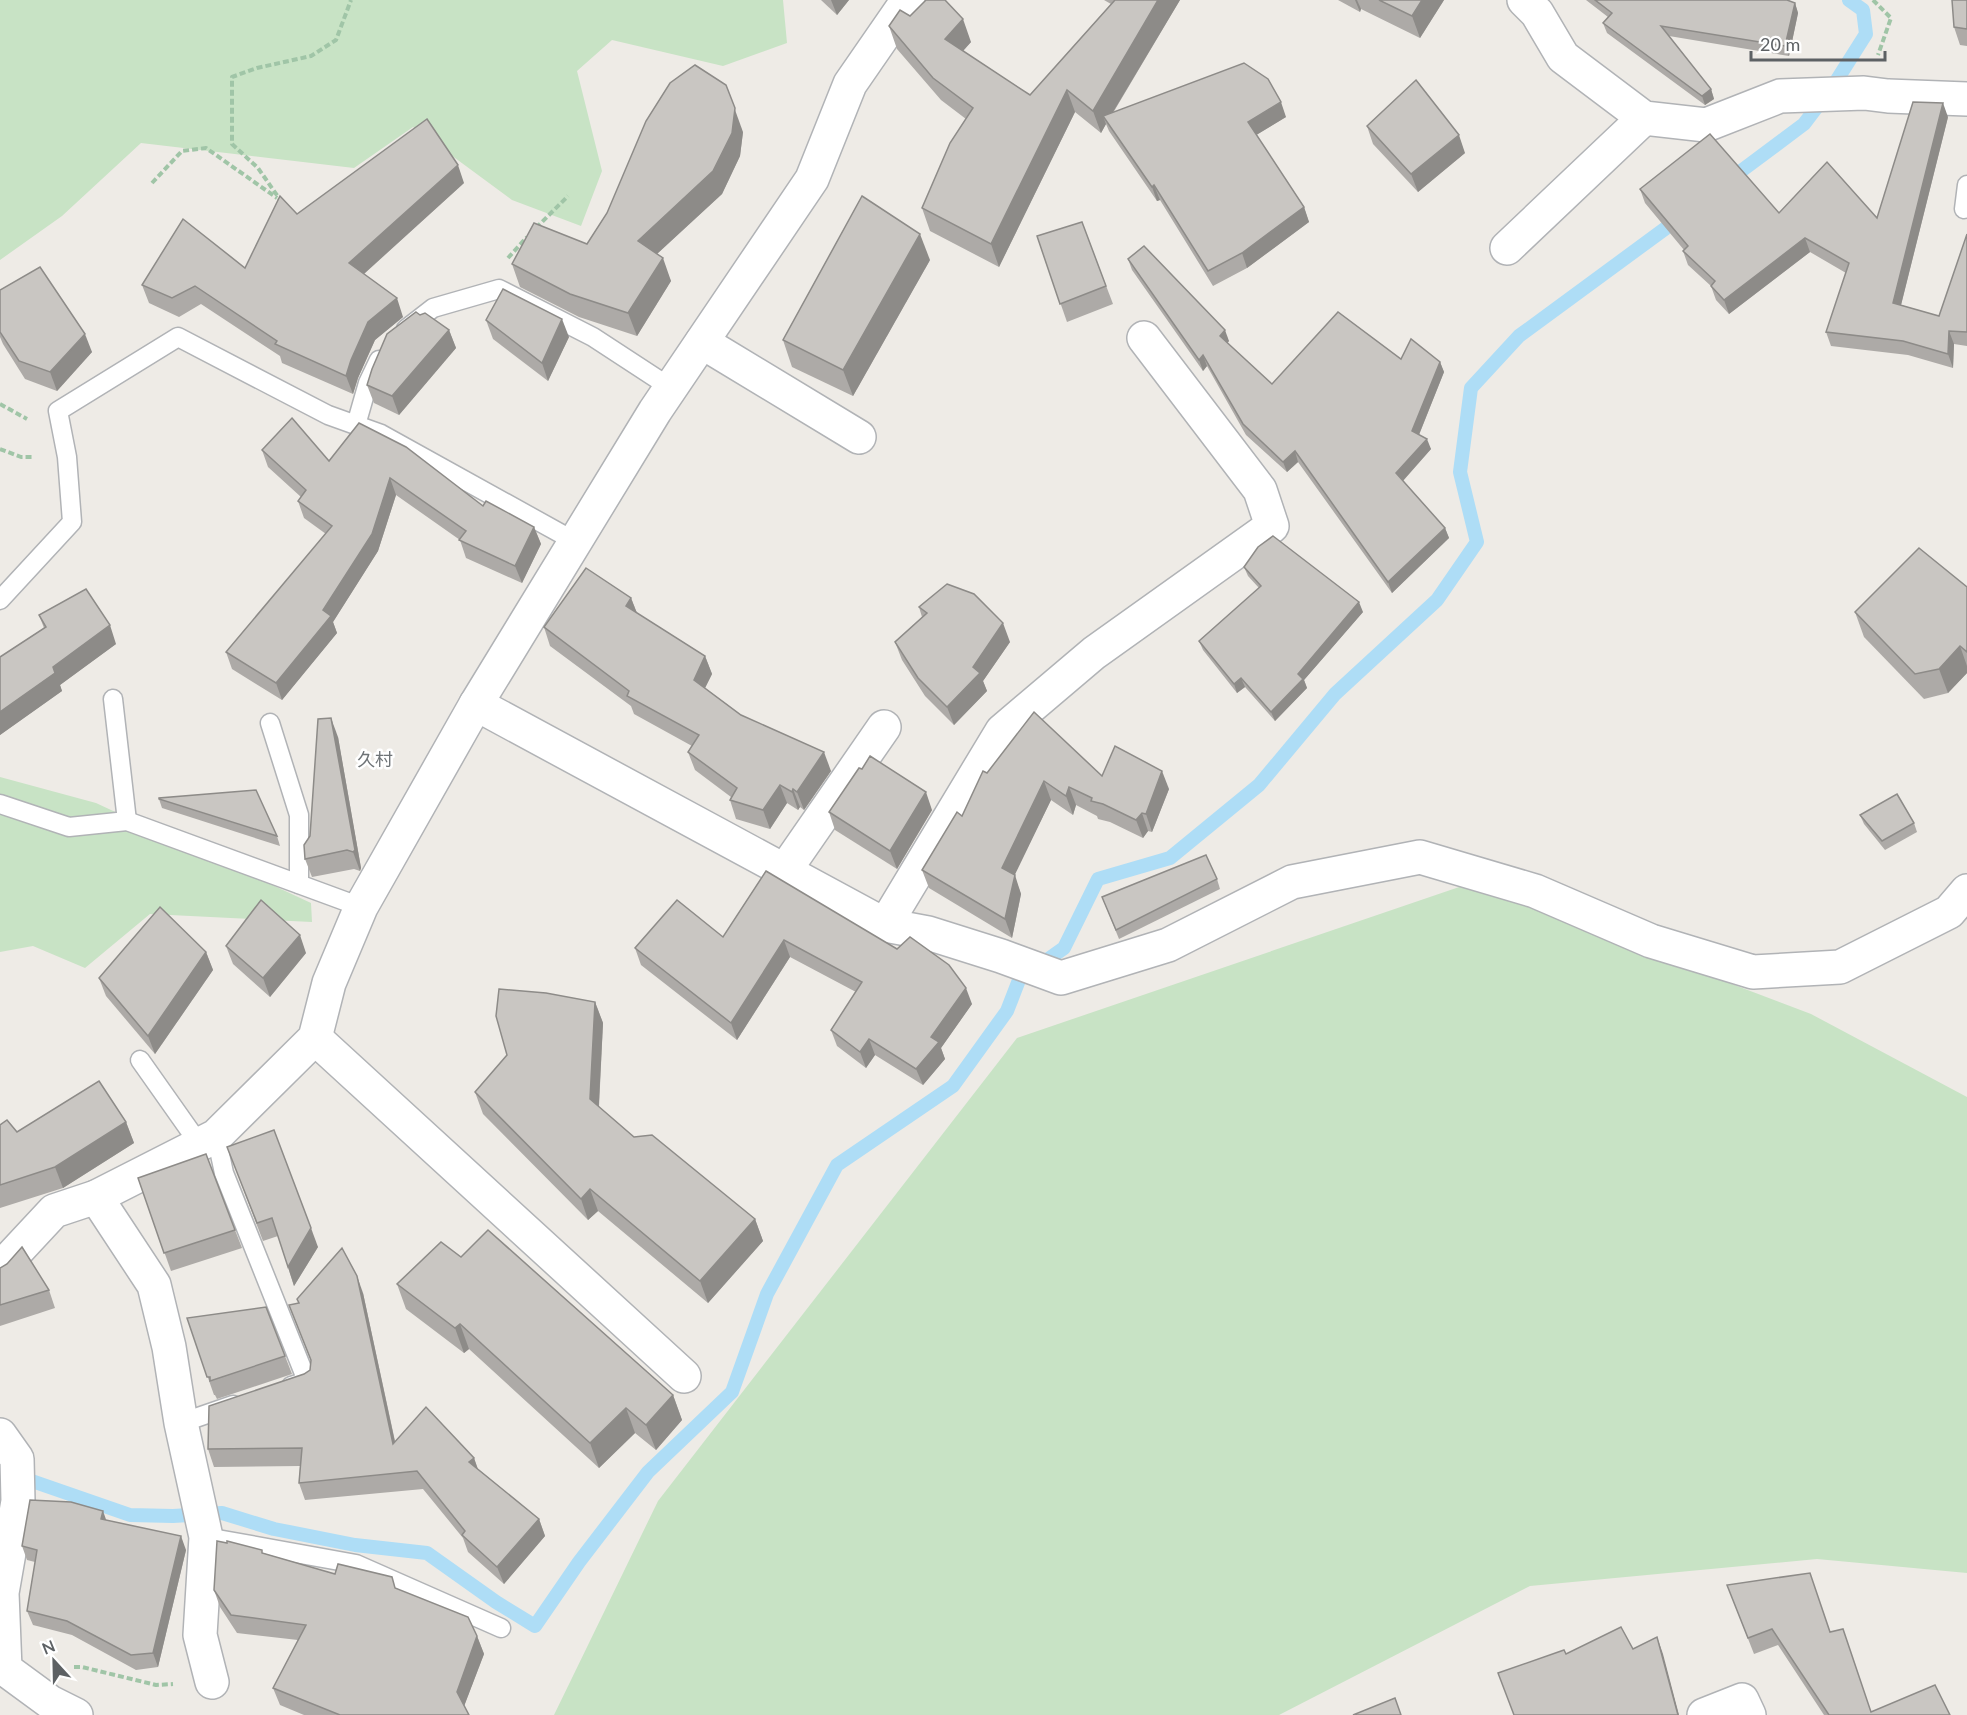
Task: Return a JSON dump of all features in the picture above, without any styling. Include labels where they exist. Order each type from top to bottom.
[{"type":"street","points":[[0,1269],[54,1211],[96,1197],[208,1140],[315,1038],[329,983],[361,907],[476,704],[671,388],[812,179],[850,84],[908,0]]},
{"type":"street","points":[[1524,0],[1537,13],[1563,57],[1644,118],[1706,125],[1780,96],[1864,93],[1967,99]]},
{"type":"street","points":[[1507,248],[1644,118]]},
{"type":"street","points":[[885,925],[1002,731],[1094,653],[1272,526],[1260,490],[1144,338]]},
{"type":"street","points":[[702,342],[859,437]]},
{"type":"street","points":[[476,704],[885,925],[928,933],[1061,978],[1168,945],[1292,882],[1420,857],[1535,891],[1651,941],[1753,972],[1840,967],[1949,912],[1967,891]]},
{"type":"street","points":[[784,870],[884,727]]},
{"type":"street","points":[[315,1038],[684,1376]]},
{"type":"street","points":[[96,1197],[154,1285],[169,1347],[181,1423],[207,1537],[200,1635],[212,1682]]},
{"type":"street","points":[[0,1435],[17,1459],[18,1501],[2,1593],[4,1670],[50,1702],[76,1715]]},
{"type":"street","points":[[1704,1715],[1742,1700],[1749,1715]]},
{"type":"lane","points":[[1964,209],[1967,184]]},
{"type":"lane","points":[[356,425],[368,383],[390,341],[433,308],[499,289],[594,337],[671,388]]},
{"type":"lane","points":[[0,600],[72,522],[67,457],[58,411],[178,337],[328,415],[381,434],[576,542]]},
{"type":"lane","points":[[113,699],[127,821]]},
{"type":"lane","points":[[270,723],[299,815],[299,885]]},
{"type":"lane","points":[[0,804],[69,827],[127,821],[361,907]]},
{"type":"lane","points":[[140,1060],[208,1140],[224,1173],[307,1380],[275,1391]]},
{"type":"lane","points":[[181,1423],[254,1398]]},
{"type":"lane","points":[[207,1537],[356,1564],[501,1628]]},
{"type":"path","points":[[281,201],[258,168],[232,144],[232,77],[257,68],[311,56],[336,40],[351,0]]},
{"type":"path","points":[[1864,93],[1891,18],[1873,0]]},
{"type":"path","points":[[152,183],[182,151],[206,148],[290,208]]},
{"type":"path","points":[[536,229],[568,196]]},
{"type":"path","points":[[276,212],[281,201]]},
{"type":"path","points":[[499,289],[501,266],[528,237]]},
{"type":"path","points":[[70,1667],[82,1667],[156,1685],[212,1682]]},
{"type":"green space","points":[[0,0],[783,0],[787,43],[723,66],[612,40],[577,71],[602,171],[581,226],[512,200],[413,127],[354,168],[141,143],[62,216],[0,260]]},
{"type":"green space","points":[[0,777],[96,803],[311,903],[312,922],[150,914],[85,968],[33,946],[0,952]]},
{"type":"green space","points":[[1468,884],[1811,1014],[1967,1097],[1967,1573],[1817,1559],[1530,1586],[1279,1715],[554,1715],[658,1501],[1017,1038]]},
{"type":"building","points":[[926,0],[945,0],[963,19],[945,39],[1030,95],[1115,0],[1158,0],[1093,111],[1067,90],[991,244],[922,208],[950,143],[973,108],[933,78],[889,26],[900,10],[910,16]]},
{"type":"building","points":[[1379,0],[1422,0],[1412,16]]},
{"type":"building","points":[[1595,0],[1787,0],[1795,3],[1785,46],[1661,26],[1711,89],[1702,96],[1603,23],[1612,13]]},
{"type":"building","points":[[1952,0],[1967,0],[1967,29],[1954,27]]},
{"type":"building","points":[[1244,63],[1268,79],[1281,102],[1248,122],[1304,207],[1242,253],[1208,271],[1154,185],[1152,187],[1103,116]]},
{"type":"building","points":[[695,65],[726,85],[735,108],[732,133],[713,171],[638,241],[663,258],[628,313],[570,294],[512,264],[534,223],[587,244],[607,213],[646,121],[670,83]]},
{"type":"building","points":[[1416,80],[1459,135],[1411,174],[1367,126]]},
{"type":"building","points":[[1913,102],[1943,103],[1893,303],[1939,316],[1967,234],[1967,332],[1949,331],[1948,354],[1903,341],[1826,332],[1849,263],[1805,238],[1724,300],[1711,286],[1715,281],[1683,251],[1688,246],[1640,189],[1710,134],[1779,213],[1827,162],[1877,218]]},
{"type":"building","points":[[427,119],[458,165],[349,263],[397,298],[368,322],[346,376],[275,344],[277,341],[195,286],[172,298],[142,285],[183,219],[245,268],[280,196],[297,214]]},
{"type":"building","points":[[862,196],[920,234],[843,370],[783,340]]},
{"type":"building","points":[[1082,222],[1106,286],[1060,304],[1037,236]]},
{"type":"building","points":[[1144,246],[1225,330],[1220,336],[1272,384],[1338,312],[1401,359],[1411,339],[1440,362],[1412,431],[1427,439],[1396,473],[1445,528],[1388,582],[1295,451],[1283,462],[1243,424],[1203,355],[1199,360],[1128,259]]},
{"type":"building","points":[[40,267],[85,334],[50,372],[19,361],[0,332],[0,290]]},
{"type":"building","points":[[503,289],[562,319],[542,363],[486,320]]},
{"type":"building","points":[[416,312],[420,315],[425,313],[449,330],[392,396],[367,385],[387,334]]},
{"type":"building","points":[[292,418],[329,461],[359,423],[406,447],[483,506],[486,501],[534,527],[515,566],[459,540],[466,531],[390,478],[372,534],[323,610],[331,616],[276,683],[226,652],[332,526],[298,501],[306,490],[262,450]]},
{"type":"building","points":[[1273,536],[1359,602],[1298,674],[1303,679],[1271,712],[1241,678],[1234,684],[1199,641],[1261,586],[1244,567],[1258,547]]},
{"type":"building","points":[[1919,548],[1967,587],[1967,652],[1960,646],[1939,669],[1915,674],[1855,612]]},
{"type":"building","points":[[586,568],[631,598],[626,606],[705,656],[694,680],[741,715],[824,752],[797,792],[793,789],[792,792],[780,785],[763,810],[730,800],[737,788],[688,752],[699,735],[627,696],[629,691],[544,627]]},
{"type":"building","points":[[947,584],[974,594],[1003,623],[973,667],[980,673],[947,707],[918,678],[895,642],[927,613],[919,607]]},
{"type":"building","points":[[86,589],[110,625],[53,667],[55,673],[0,712],[0,657],[46,627],[39,615]]},
{"type":"building","points":[[1034,712],[1102,776],[1115,746],[1162,771],[1146,814],[1142,813],[1136,820],[1103,804],[1091,801],[1092,798],[1069,787],[1066,796],[1044,781],[1002,868],[1015,875],[1005,919],[922,870],[957,812],[962,816],[983,771],[987,773]]},
{"type":"building","points":[[331,718],[355,850],[305,859],[304,845],[310,836],[318,719]]},
{"type":"building","points":[[870,756],[926,792],[890,851],[829,812]]},
{"type":"building","points":[[256,790],[277,836],[159,799],[159,798]]},
{"type":"building","points":[[1897,794],[1914,823],[1882,841],[1860,815]]},
{"type":"building","points":[[1206,855],[1217,879],[1116,930],[1102,897]]},
{"type":"building","points":[[766,871],[897,949],[910,937],[949,965],[966,988],[931,1037],[939,1042],[916,1069],[869,1039],[860,1052],[831,1030],[862,982],[784,940],[731,1023],[635,948],[677,900],[723,937]]},
{"type":"building","points":[[261,900],[300,935],[263,978],[226,946]]},
{"type":"building","points":[[160,907],[206,952],[148,1036],[99,978]]},
{"type":"building","points":[[499,989],[546,993],[595,1002],[590,1099],[634,1137],[652,1135],[755,1219],[700,1281],[590,1189],[581,1199],[475,1092],[507,1055],[496,1016]]},
{"type":"building","points":[[99,1081],[126,1122],[55,1167],[0,1185],[0,1125],[7,1120],[17,1132]]},
{"type":"building","points":[[274,1130],[311,1228],[288,1267],[272,1218],[257,1223],[227,1147]]},
{"type":"building","points":[[206,1154],[235,1230],[164,1253],[138,1178]]},
{"type":"building","points":[[488,1230],[673,1395],[646,1425],[626,1408],[590,1443],[460,1324],[455,1328],[397,1284],[441,1242],[461,1257]]},
{"type":"building","points":[[22,1247],[49,1290],[0,1305],[0,1268],[7,1264]]},
{"type":"building","points":[[342,1248],[357,1276],[393,1444],[426,1407],[474,1458],[469,1462],[539,1519],[497,1567],[462,1535],[465,1531],[417,1471],[299,1483],[302,1448],[208,1449],[209,1406],[310,1370],[311,1360],[289,1305],[299,1303],[297,1299]]},
{"type":"building","points":[[266,1307],[285,1356],[210,1381],[187,1318]]},
{"type":"building","points":[[30,1500],[71,1502],[103,1511],[101,1519],[181,1536],[153,1653],[131,1655],[67,1621],[27,1611],[37,1550],[22,1546]]},
{"type":"building","points":[[217,1541],[227,1543],[227,1541],[262,1550],[262,1553],[335,1574],[338,1564],[392,1577],[395,1588],[468,1617],[477,1636],[457,1692],[469,1715],[340,1715],[273,1688],[306,1625],[231,1615],[214,1590]]},
{"type":"building","points":[[1810,1573],[1830,1632],[1843,1629],[1871,1712],[1935,1685],[1950,1715],[1829,1715],[1772,1629],[1748,1638],[1727,1585]]},
{"type":"building","points":[[1621,1627],[1633,1649],[1657,1637],[1678,1715],[1514,1715],[1498,1673],[1564,1650],[1566,1654]]},
{"type":"building","points":[[1395,1698],[1401,1715],[1353,1715]]},
{"type":"waterway","points":[[1729,180],[1804,124],[1835,83],[1866,34],[1863,10],[1849,0]]},
{"type":"waterway","points":[[29,1480],[130,1515],[173,1516],[222,1513],[274,1529],[355,1545],[427,1553],[496,1602],[535,1626],[579,1562],[648,1472],[732,1392],[767,1294],[837,1165],[953,1086],[1007,1011],[1019,980],[1064,948],[1098,879],[1170,858],[1259,785],[1335,694],[1437,600],[1477,542],[1460,472],[1471,388],[1519,336],[1681,217]]},
{"type":"district","name":"久村","points":[[375,759]]}]
